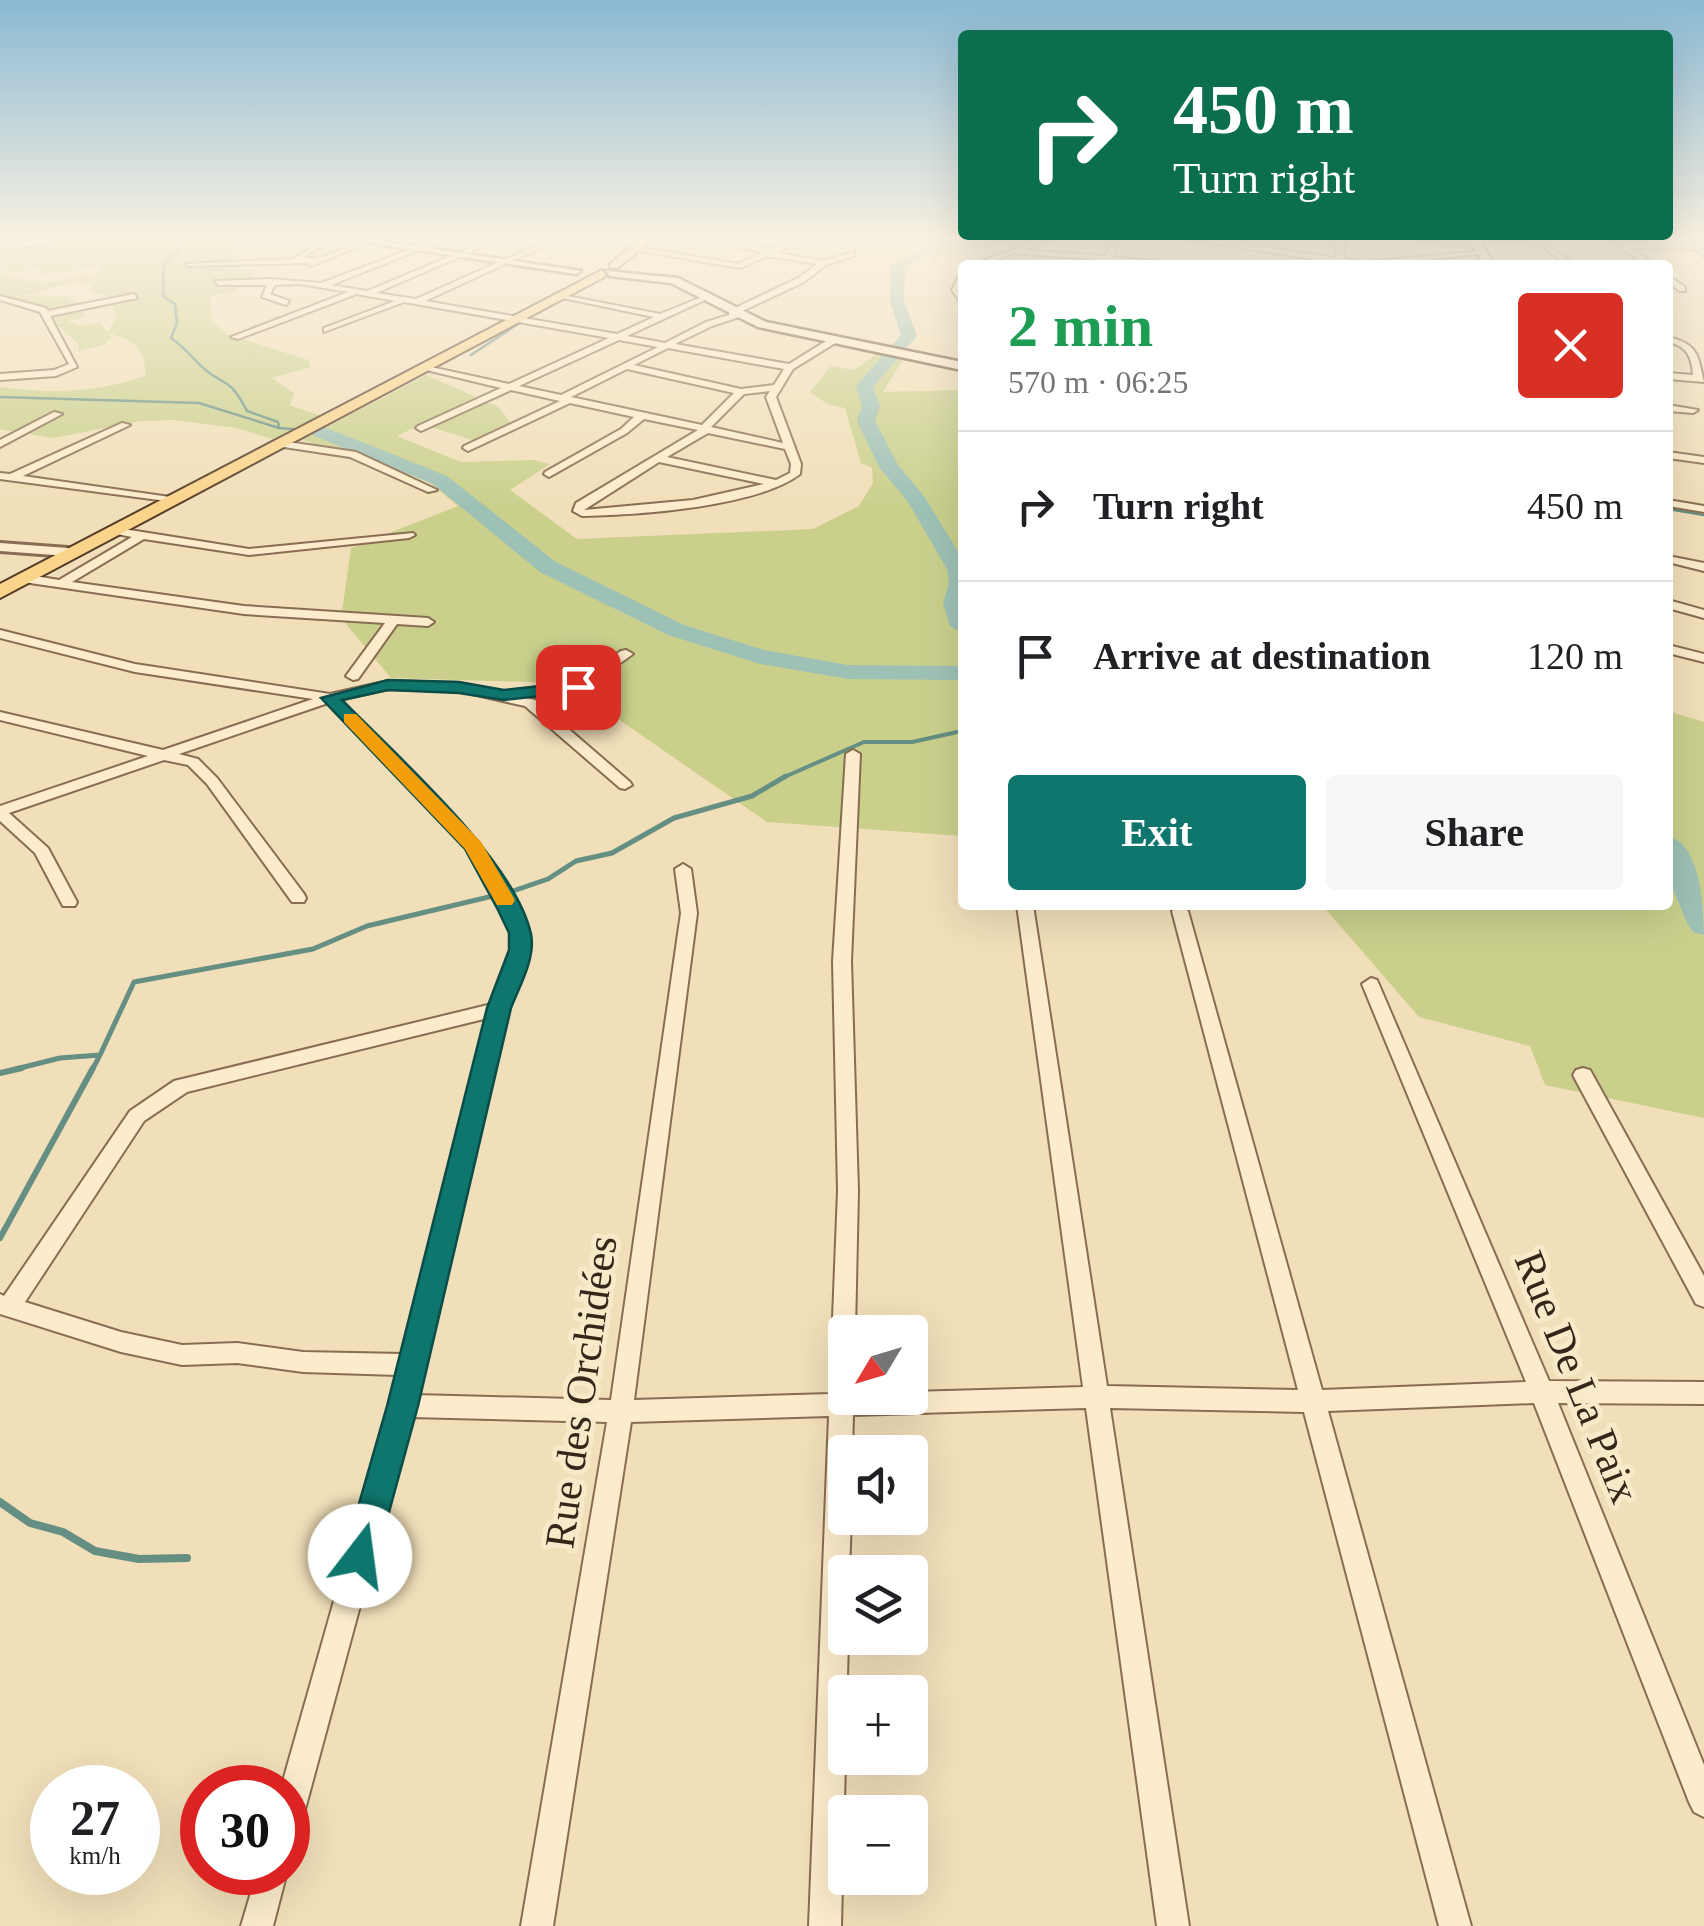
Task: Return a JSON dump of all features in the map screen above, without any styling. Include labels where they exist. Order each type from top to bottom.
[{"type":"main road","points":[[0,592],[68,552],[504,327]]},
{"type":"main road","points":[[784,327],[958,365]]},
{"type":"street","points":[[0,377],[56,373],[74,365],[54,327]]},
{"type":"street","points":[[235,337],[264,327]]},
{"type":"street","points":[[327,330],[335,327]]},
{"type":"street","points":[[569,327],[790,367]]},
{"type":"street","points":[[420,428],[631,327]]},
{"type":"street","points":[[468,448],[706,327]]},
{"type":"street","points":[[742,392],[706,429],[578,511],[630,509],[780,484],[796,469],[772,403],[774,388],[790,367],[834,340]]},
{"type":"street","points":[[1673,342],[1698,358],[1701,379],[1673,376]]},
{"type":"street","points":[[626,366],[742,392],[774,388]]},
{"type":"street","points":[[426,369],[789,447]]},
{"type":"street","points":[[1673,408],[1693,410]]},
{"type":"street","points":[[0,444],[57,414]]},
{"type":"street","points":[[549,474],[624,432],[642,415]]},
{"type":"street","points":[[5,477],[125,425]]},
{"type":"street","points":[[281,444],[352,454],[432,490]]},
{"type":"street","points":[[1673,456],[1704,460]]},
{"type":"street","points":[[659,459],[780,484]]},
{"type":"street","points":[[5,477],[170,500]]},
{"type":"street","points":[[1673,504],[1704,510]]},
{"type":"street","points":[[111,530],[249,552],[408,534]]},
{"type":"street","points":[[63,582],[141,536]]},
{"type":"street","points":[[0,547],[68,552]]},
{"type":"street","points":[[1673,559],[1704,568]]},
{"type":"street","points":[[24,578],[158,600],[428,622]]},
{"type":"street","points":[[1673,605],[1704,614]]},
{"type":"street","points":[[353,676],[392,621]]},
{"type":"street","points":[[0,634],[136,668],[330,698],[473,846],[499,887],[520,933],[520,950],[499,1008],[402,1406],[302,1765]]},
{"type":"street","points":[[1673,650],[1698,657],[1704,668]]},
{"type":"street","points":[[504,695],[578,687],[626,654]]},
{"type":"street","points":[[70,902],[42,852],[0,812],[330,698],[388,685],[459,688],[530,703],[625,785]]},
{"type":"street","points":[[0,716],[200,767],[298,898]]},
{"type":"street","points":[[845,1315],[848,1191],[842,961],[853,754]]},
{"type":"street","name":"Rue des Orchidées","points":[[537,1926],[621,1410],[689,913],[682,869]]},
{"type":"street","points":[[1026,910],[1174,1926]]},
{"type":"street","points":[[1180,911],[1456,1926]]},
{"type":"street","name":"Rue De La Paix","points":[[1371,984],[1542,1392],[1704,1802]]},
{"type":"street","points":[[412,1365],[303,1362],[236,1354],[182,1355],[121,1342],[5,1305],[136,1116],[181,1086],[499,1008]]},
{"type":"street","points":[[1583,1075],[1704,1297]]},
{"type":"street","points":[[928,1404],[1099,1397],[1315,1401],[1542,1392],[1704,1392]]},
{"type":"street","points":[[402,1406],[621,1410],[828,1407]]},
{"type":"street","points":[[825,1926],[842,1415]]},
{"type":"street","points":[[257,1926],[266,1895]]},
{"type":"green space","points":[[59,327],[103,327],[112,338],[103,345],[78,351],[79,344]]},
{"type":"green space","points":[[111,327],[219,327],[230,335],[308,360],[311,367],[272,378],[294,393],[290,405],[324,417],[279,441],[236,428],[175,420],[140,421],[54,438],[0,429],[0,387],[73,390],[145,376],[143,358],[136,346],[107,332]]},
{"type":"green space","points":[[879,352],[904,358],[883,392],[958,390],[958,836],[767,822],[566,683],[391,678],[341,618],[351,548],[458,506],[425,479],[302,440],[426,375],[499,407],[512,425],[475,441],[422,424],[397,436],[461,462],[533,460],[550,464],[510,490],[577,539],[813,529],[859,506],[873,483],[872,468],[861,463],[845,408],[829,405],[810,392],[831,366],[854,370]]},
{"type":"green space","points":[[1673,713],[1704,722],[1704,1118],[1545,1085],[1530,1046],[1419,1017],[1326,910],[1673,910]]},
{"type":"waterway","points":[[175,327],[171,338],[209,373],[230,386],[247,411],[278,422],[279,428]]},
{"type":"waterway","points":[[471,355],[514,327]]},
{"type":"waterway","points":[[909,327],[909,336],[864,386],[871,406],[866,421],[889,467],[917,500],[958,569]]},
{"type":"waterway","points":[[0,397],[199,403],[279,428]]},
{"type":"waterway","points":[[279,428],[318,431]]},
{"type":"waterway","points":[[318,431],[440,480],[548,567],[676,630],[760,657],[848,672],[958,673]]},
{"type":"waterway","points":[[1673,510],[1704,515]]},
{"type":"waterway","points":[[958,590],[954,603],[958,614]]},
{"type":"waterway","points":[[784,777],[864,742],[912,742],[958,732]]},
{"type":"waterway","points":[[12,1070],[60,1058],[100,1055],[134,982],[313,949],[367,926],[510,892],[548,879],[576,861],[612,853],[674,818],[752,796],[784,777]]},
{"type":"waterway","points":[[1673,856],[1704,925]]},
{"type":"waterway","points":[[92,1070],[99,1057]]},
{"type":"waterway","points":[[0,1073],[22,1068]]},
{"type":"waterway","points":[[0,1238],[93,1068]]},
{"type":"waterway","points":[[0,1502],[30,1523],[63,1532],[95,1551],[139,1559],[187,1558]]},
{"type":"slow traffic","points":[[350,718],[473,846],[505,900]]},
{"type":"route","points":[[360,1556],[402,1406],[499,1008],[520,950],[520,933],[499,887],[473,846],[330,698],[370,687],[407,684],[504,695],[578,687]]}]
